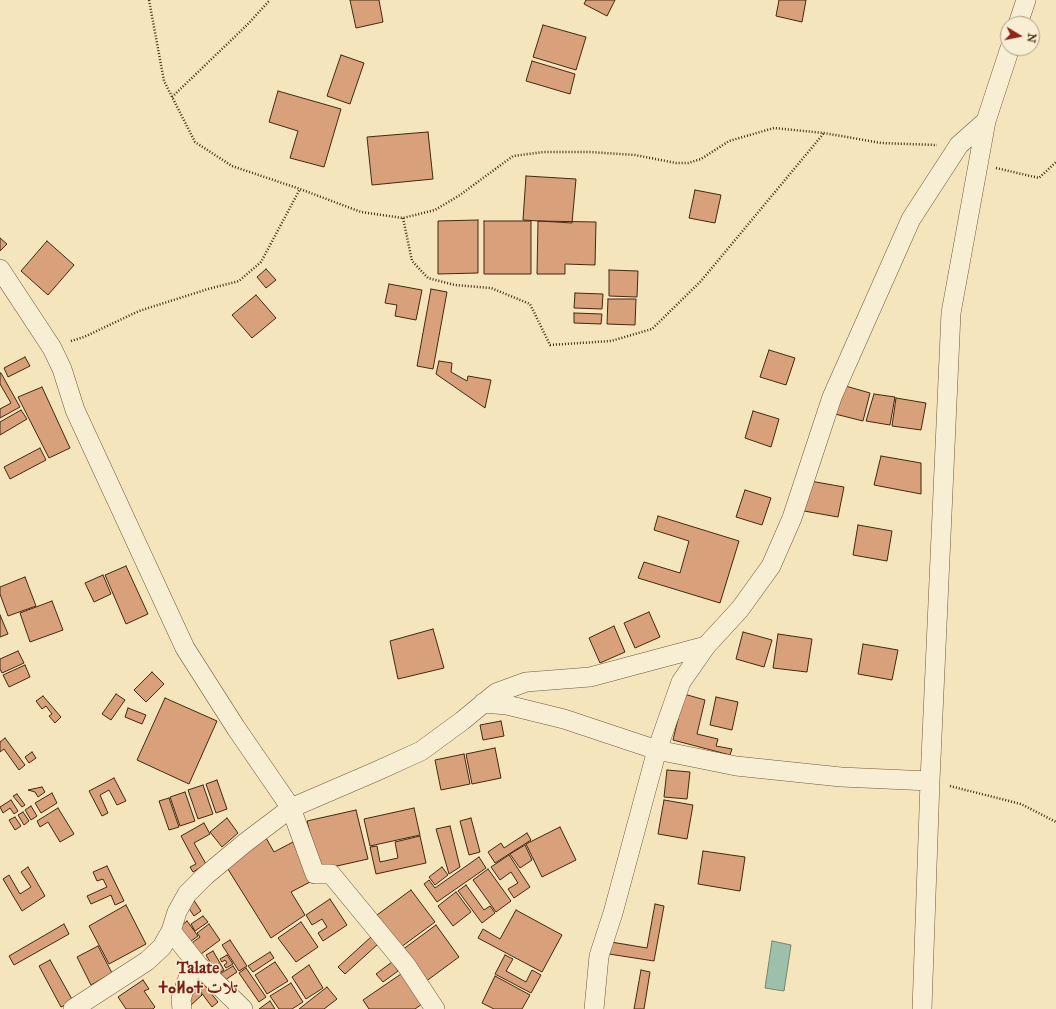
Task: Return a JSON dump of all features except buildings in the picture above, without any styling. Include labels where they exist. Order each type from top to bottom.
[{"type":"street","points":[[1021,16],[1026,0]]},
{"type":"street","points":[[922,1009],[930,781],[951,313],[986,122],[1007,56]]},
{"type":"street","points":[[594,1009],[599,956],[613,912],[657,750],[681,682],[706,646],[740,608],[772,566],[792,518],[832,397],[911,218],[959,145],[986,122]]},
{"type":"street","points":[[0,269],[52,348],[62,369],[75,410],[185,648],[236,728],[291,808],[315,874],[331,874],[406,965],[435,1009]]},
{"type":"street","points":[[73,1009],[147,962],[162,947],[171,932],[177,912],[187,894],[205,876],[240,846],[291,808],[421,751],[462,721],[496,693],[526,682],[590,677],[706,646]]},
{"type":"street","points":[[484,703],[507,705],[564,719],[657,750],[743,767],[841,777],[930,781]]},
{"type":"street","points":[[171,932],[198,965],[243,1009]]},
{"type":"street","points":[[182,1009],[181,999],[190,972],[198,965]]},
{"type":"path","points":[[150,0],[164,81],[195,142],[232,166],[361,212],[403,218],[435,210],[460,195],[513,156],[544,152],[590,152],[635,155],[676,163],[688,163],[701,159],[729,141],[774,128],[824,133],[881,143],[959,145]]},
{"type":"path","points":[[172,97],[248,25],[270,0]]},
{"type":"path","points":[[403,218],[412,261],[428,278],[455,285],[491,288],[530,304],[550,345],[611,341],[652,329],[701,281],[824,133]]},
{"type":"path","points":[[978,164],[1039,178],[1056,162]]},
{"type":"path","points":[[52,348],[84,337],[139,311],[238,281],[261,262],[300,189]]},
{"type":"path","points":[[930,781],[1021,804],[1056,822]]},
{"type":"shaded area","points":[[772,941],[791,945],[784,991],[765,988]]},
{"type":"district","name":"Talate ⵜⴰⵍⴰⵜ تلات","points":[[198,979]]}]
